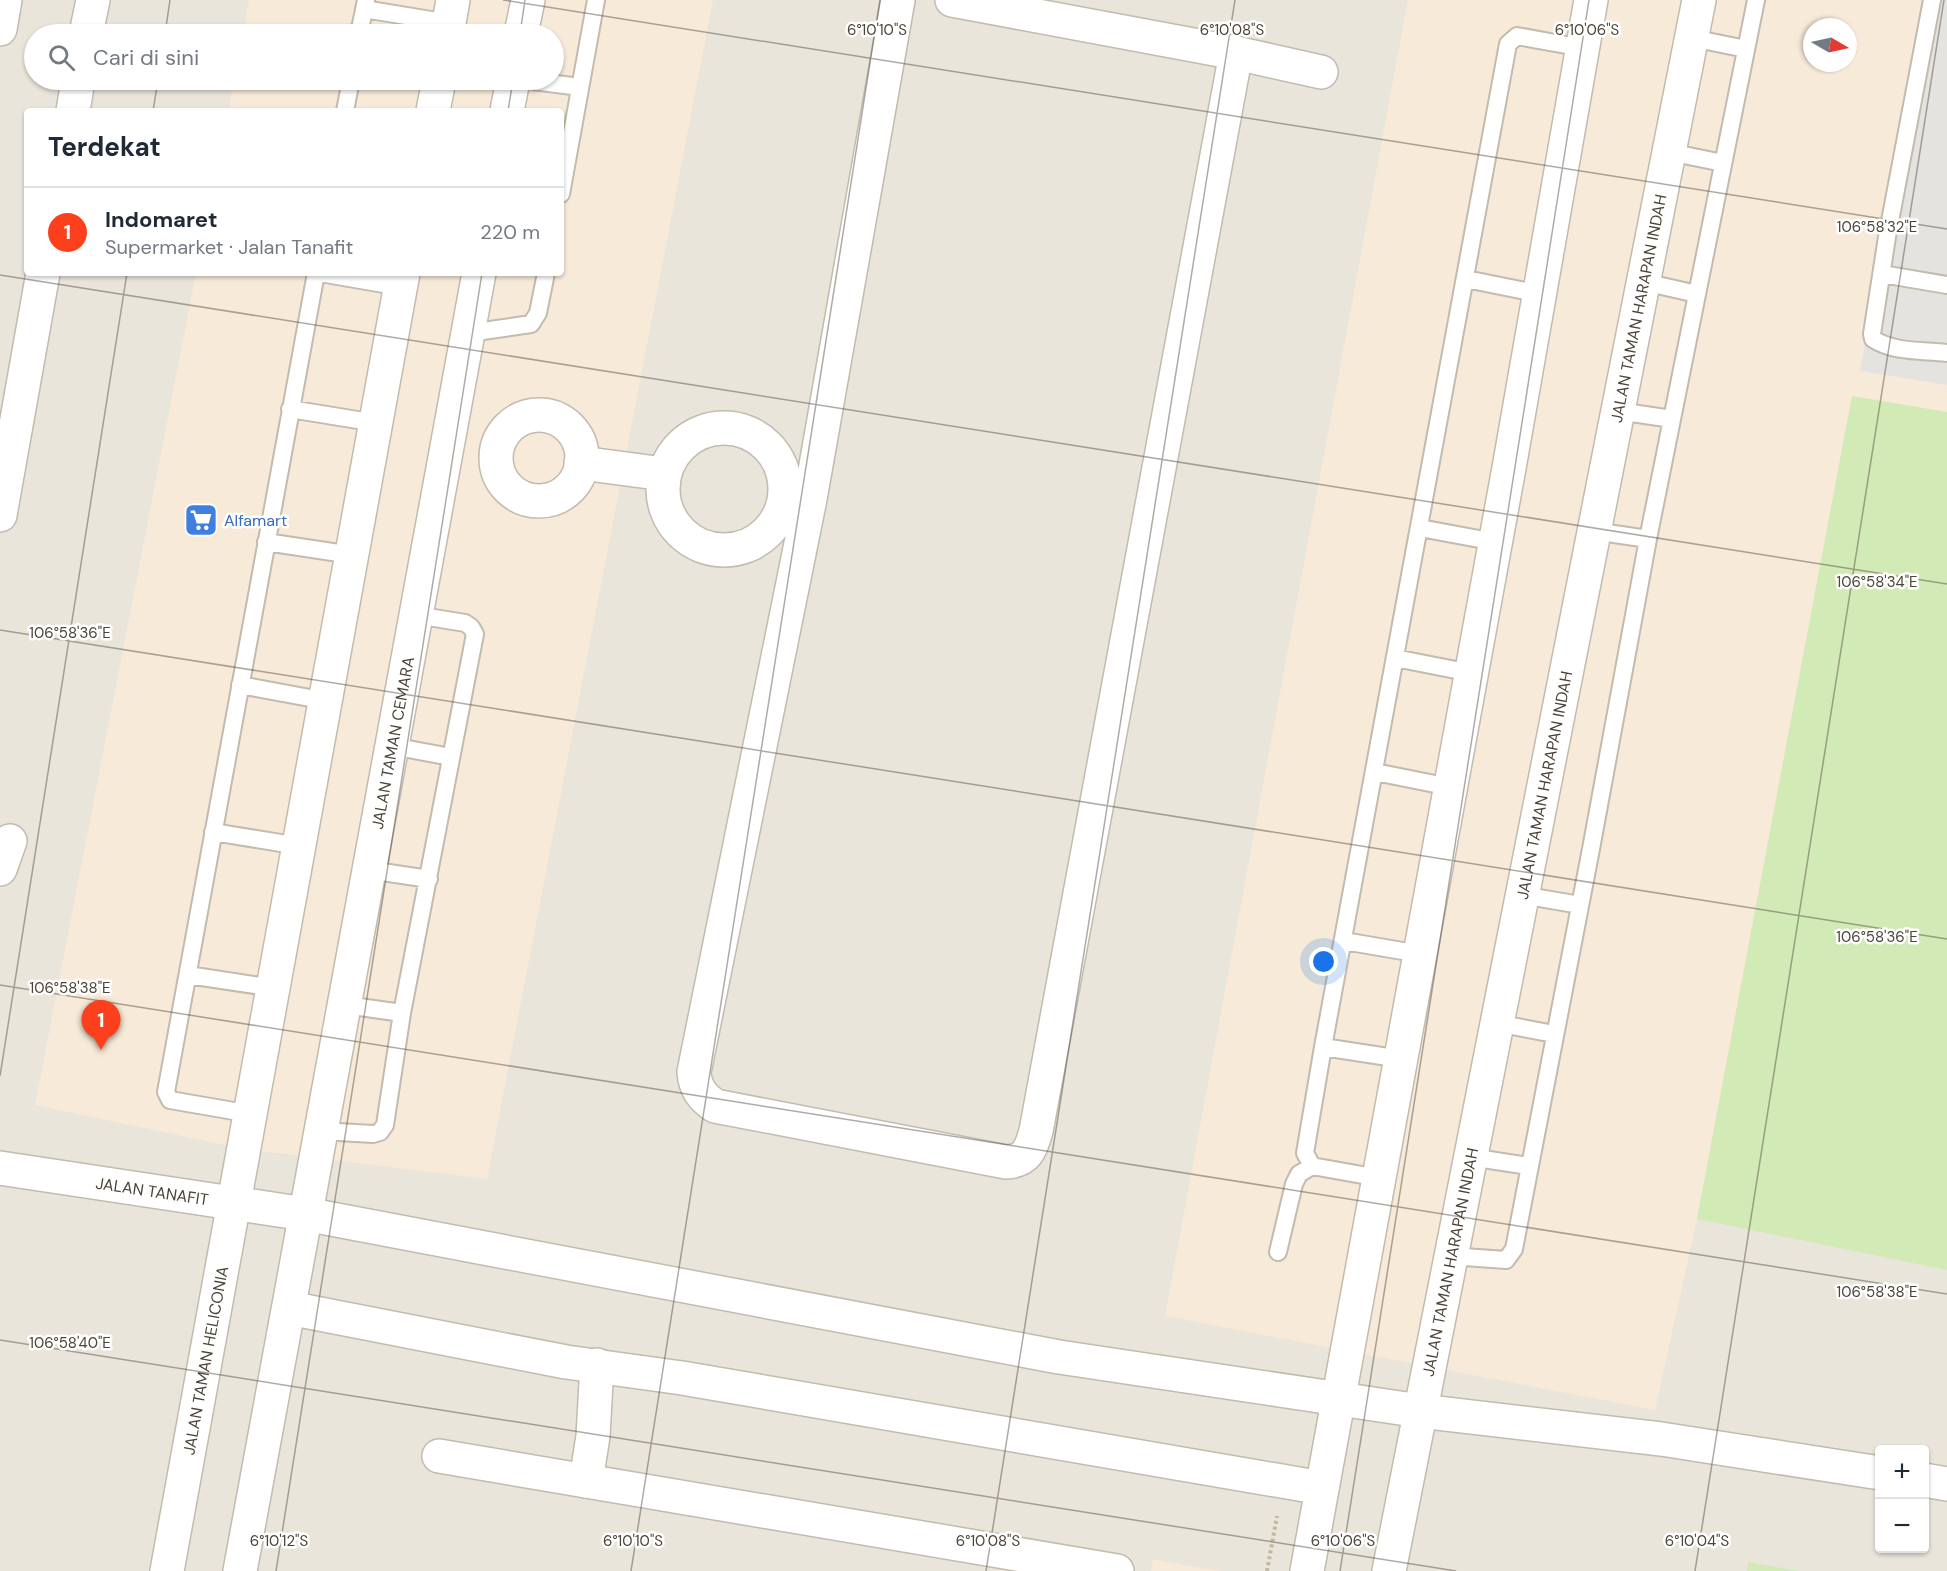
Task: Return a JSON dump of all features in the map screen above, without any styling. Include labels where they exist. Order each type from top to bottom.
[{"type":"street","points":[[0,29],[5,0]]},
{"type":"street","points":[[88,24],[93,0]]},
{"type":"street","points":[[523,24],[528,0]]},
{"type":"street","points":[[898,0],[798,498],[694,1072],[695,1084],[708,1101],[715,1106],[980,1158],[1017,1162],[1026,1155],[1036,1131],[1236,53]]},
{"type":"street","points":[[952,0],[1236,53],[1321,72]]},
{"type":"street","points":[[1307,1571],[1592,0]]},
{"type":"street","name":"JALAN TAMAN HARAPAN INDAH","points":[[1389,1571],[1699,0]]},
{"type":"street","points":[[73,108],[76,90]]},
{"type":"street","points":[[434,108],[437,90]]},
{"type":"street","points":[[508,108],[511,90]]},
{"type":"street","points":[[0,515],[43,276]]},
{"type":"street","name":"JALAN TAMAN CEMARA","points":[[305,1214],[478,276]]},
{"type":"street","points":[[251,1114],[402,280]]},
{"type":"street","points":[[530,415],[547,415],[561,420],[572,429],[583,456],[580,470],[571,487],[557,498],[539,501],[521,497],[506,486],[497,470],[496,452],[502,435],[514,423],[530,415]]},
{"type":"street","points":[[732,427],[754,434],[771,448],[782,468],[786,482],[798,498],[764,536],[741,549],[715,550],[691,541],[673,524],[663,499],[664,474],[673,453],[690,437],[710,428],[732,427]]},
{"type":"street","points":[[448,443],[496,452]]},
{"type":"street","points":[[581,463],[664,474]]},
{"type":"street","name":"JALAN TAMAN HELICONIA","points":[[167,1571],[251,1114]]},
{"type":"street","name":"JALAN TANAFIT","points":[[0,1168],[305,1214],[1059,1357],[1420,1411],[1661,1439],[1875,1472]]},
{"type":"street","points":[[240,1571],[305,1214]]},
{"type":"street","points":[[289,1308],[566,1362],[682,1378],[1322,1488]]},
{"type":"street","points":[[586,1480],[593,1436],[597,1365]]},
{"type":"street","points":[[439,1456],[1117,1571]]},
{"type":"street","points":[[1929,1481],[1947,1484]]},
{"type":"lane","points":[[564,177],[596,0]]},
{"type":"lane","points":[[1450,1256],[1506,1260],[1514,1249],[1648,539],[1756,0]]},
{"type":"lane","points":[[1932,0],[1891,218],[1873,339],[1897,349],[1947,353]]},
{"type":"lane","points":[[361,24],[365,4],[449,19]]},
{"type":"lane","points":[[1312,1166],[1305,1153],[1323,1047],[1508,44],[1517,36],[1583,48]]},
{"type":"lane","points":[[1692,38],[1746,49]]},
{"type":"lane","points":[[564,85],[580,87]]},
{"type":"lane","points":[[346,108],[349,90]]},
{"type":"lane","points":[[1669,153],[1723,163]]},
{"type":"lane","points":[[1882,274],[1947,285]]},
{"type":"lane","points":[[251,1114],[168,1099],[166,1092],[290,410],[317,276]]},
{"type":"lane","points":[[354,276],[402,280]]},
{"type":"lane","points":[[469,333],[531,324],[538,313],[545,276]]},
{"type":"lane","points":[[1466,279],[1540,294]]},
{"type":"lane","points":[[1644,282],[1697,294]]},
{"type":"lane","points":[[290,410],[376,423]]},
{"type":"lane","points":[[1618,411],[1672,419]]},
{"type":"lane","points":[[1420,528],[1495,542]]},
{"type":"lane","points":[[1594,531],[1648,539]]},
{"type":"lane","points":[[266,542],[352,555]]},
{"type":"lane","points":[[319,1145],[380,1132],[385,1125],[402,1013],[475,634],[465,623],[416,615]]},
{"type":"lane","points":[[1395,658],[1471,673]]},
{"type":"lane","points":[[240,685],[326,701]]},
{"type":"lane","points":[[392,746],[451,757]]},
{"type":"lane","points":[[1375,772],[1450,787]]},
{"type":"lane","points":[[213,832],[299,846]]},
{"type":"lane","points":[[369,870],[429,879]]},
{"type":"lane","points":[[1522,895],[1580,904]]},
{"type":"lane","points":[[1344,941],[1420,954]]},
{"type":"lane","points":[[188,975],[274,988]]},
{"type":"lane","points":[[345,1005],[402,1013]]},
{"type":"lane","points":[[1496,1023],[1554,1034]]},
{"type":"lane","points":[[1323,1047],[1401,1059]]},
{"type":"lane","points":[[1470,1157],[1529,1166]]},
{"type":"lane","points":[[1278,1252],[1294,1184],[1299,1174],[1312,1166],[1379,1178]]},
{"type":"shaded area","points":[[0,0],[1947,0],[1947,1571],[0,1571]]},
{"type":"shaded area","points":[[249,0],[713,0],[487,1179],[244,1149],[35,1105],[195,276],[564,276],[564,108],[229,108],[232,90],[564,90],[564,24],[245,24]]},
{"type":"shaded area","points":[[1408,0],[1947,0],[1947,412],[1852,397],[1697,1219],[1655,1410],[1165,1316]]},
{"type":"shaded area","points":[[1929,0],[1947,0],[1947,385],[1860,371]]},
{"type":"shaded area","points":[[1153,1559],[1188,1566],[1220,1571],[1151,1571]]},
{"type":"green space","points":[[1852,396],[1947,412],[1947,1270],[1697,1219]]},
{"type":"green space","points":[[1748,1562],[1799,1571],[1747,1571]]},
{"type":"place","name":"Alfamart","points":[[201,520]]},
{"type":"place","name":"Indomaret","points":[[101,1050]]}]
